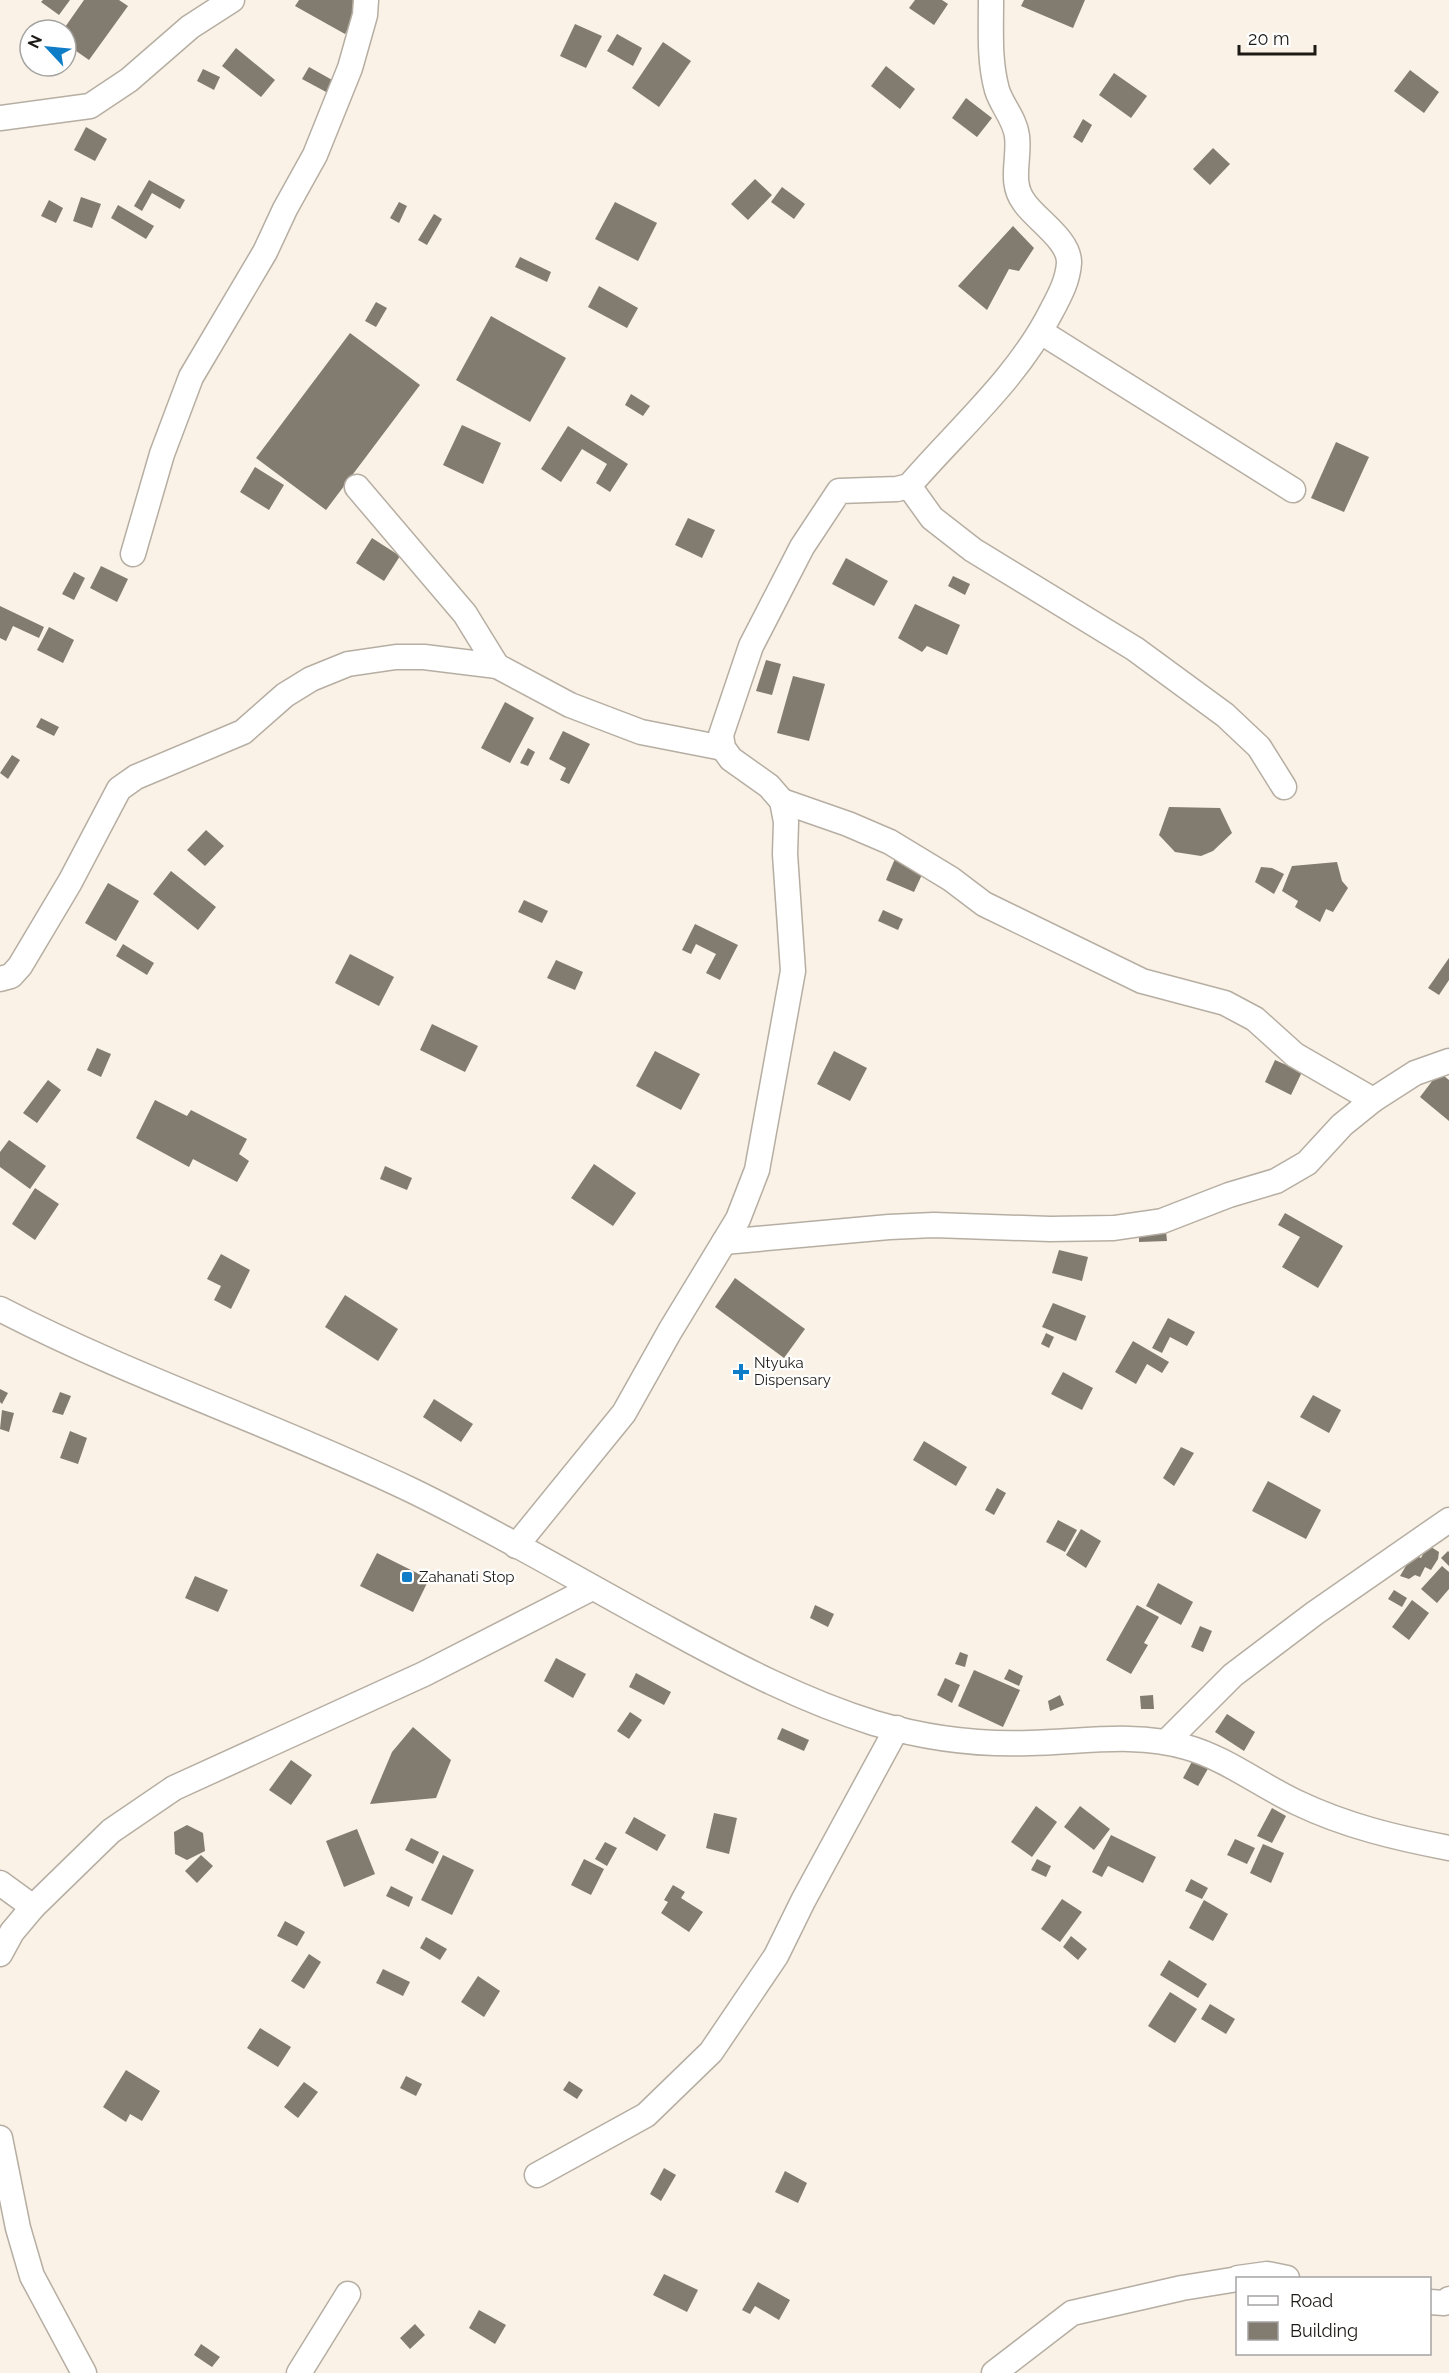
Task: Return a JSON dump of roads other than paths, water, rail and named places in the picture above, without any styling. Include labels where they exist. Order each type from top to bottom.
[{"type":"street","points":[[0,118],[90,106],[129,80],[190,27],[232,0]]},
{"type":"street","points":[[133,554],[162,454],[191,377],[265,252],[315,155],[350,68],[365,15],[366,0]]},
{"type":"street","points":[[991,0],[991,69],[998,94],[1017,133],[1015,182],[1023,202],[1058,237],[1069,261],[1063,289],[1041,332],[1018,365],[909,486],[897,489],[839,491],[802,547],[751,646],[726,717],[722,735],[723,748],[731,759],[769,786],[782,801],[848,824],[890,842],[951,879],[984,904],[1142,981],[1225,1003],[1255,1019],[1296,1055],[1373,1100]]},
{"type":"street","points":[[1041,332],[1293,490]]},
{"type":"street","points":[[909,486],[932,518],[974,550],[1135,649],[1225,715],[1259,747],[1284,787]]},
{"type":"street","points":[[357,487],[465,614],[497,666]]},
{"type":"street","points":[[0,979],[10,976],[20,966],[70,882],[119,789],[136,777],[243,732],[285,694],[311,679],[348,664],[396,657],[424,657],[497,666],[570,705],[641,732],[723,748]]},
{"type":"street","points":[[516,1546],[624,1413],[738,1219],[757,1170],[793,971],[785,854],[786,822],[782,801]]},
{"type":"street","points":[[724,1242],[889,1227],[934,1225],[1050,1229],[1114,1228],[1162,1221],[1276,1181],[1307,1163],[1342,1125],[1373,1100],[1415,1073],[1449,1061]]},
{"type":"street","points":[[0,1309],[128,1369],[414,1491],[775,1685],[830,1707],[897,1728],[962,1742],[1026,1743],[1126,1739],[1166,1742],[1209,1755],[1260,1784],[1338,1820],[1374,1832],[1449,1848]]},
{"type":"street","points":[[1166,1742],[1233,1675],[1315,1613],[1449,1520]]},
{"type":"street","points":[[0,1954],[12,1932],[33,1907],[111,1831],[174,1788],[424,1674],[592,1588]]},
{"type":"street","points":[[537,2175],[646,2115],[711,2052],[776,1956],[803,1901],[897,1728]]},
{"type":"street","points":[[0,1883],[33,1907]]},
{"type":"street","points":[[0,2138],[18,2228],[32,2276],[84,2373]]},
{"type":"street","points":[[1250,2277],[1267,2274],[1282,2277]]},
{"type":"street","points":[[994,2373],[1072,2313],[1182,2288],[1236,2279]]},
{"type":"street","points":[[299,2373],[348,2294]]},
{"type":"street","points":[[1431,2302],[1444,2303],[1449,2299]]},
{"type":"place","name":"Ntyuka Dispensary","points":[[741,1372]]},
{"type":"place","name":"Zahanati Stop","points":[[407,1577]]}]
